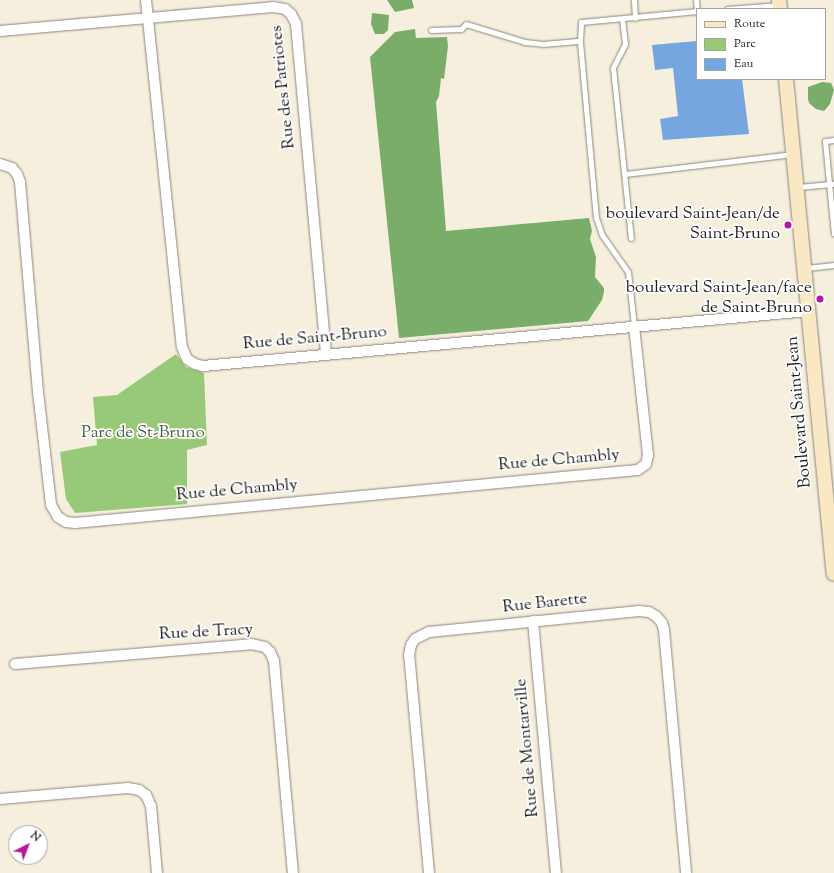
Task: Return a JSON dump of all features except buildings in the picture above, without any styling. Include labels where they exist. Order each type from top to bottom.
[{"type":"street","name":"Rue de Saint-Bruno","points":[[146,0],[182,347],[185,355],[191,362],[203,366],[809,311]]},
{"type":"street","name":"Rue des Patriotes","points":[[0,31],[277,6],[285,9],[293,17],[296,24],[326,354]]},
{"type":"street","name":"Boulevard Saint-Jean","points":[[786,80],[834,574]]},
{"type":"street","name":"Rue de Chambly","points":[[0,164],[12,168],[17,174],[20,182],[37,377],[51,505],[55,514],[66,522],[75,523],[638,470],[646,464],[648,455],[634,326]]},
{"type":"street","name":"Rue Barette","points":[[429,873],[409,655],[411,645],[418,636],[429,632],[639,611],[652,614],[662,623],[665,632],[686,873]]},
{"type":"street","name":"Rue de Montarville","points":[[533,621],[556,873]]},
{"type":"street","name":"Rue de Tracy","points":[[15,664],[253,643],[265,647],[270,652],[274,661],[293,873]]},
{"type":"street","points":[[0,799],[128,788],[139,790],[146,795],[151,806],[157,873]]},
{"type":"lane","points":[[634,0],[635,18]]},
{"type":"lane","points":[[740,8],[779,5]]},
{"type":"lane","points":[[634,326],[628,272],[602,235],[596,218],[580,41],[581,22],[696,12]]},
{"type":"lane","points":[[622,19],[625,44],[614,68],[631,238]]},
{"type":"lane","points":[[431,30],[461,29],[466,24],[525,42],[543,44],[580,41]]},
{"type":"lane","points":[[834,140],[825,141],[828,169],[832,184],[834,234]]},
{"type":"lane","points":[[625,174],[794,154]]},
{"type":"lane","points":[[828,169],[834,168]]},
{"type":"lane","points":[[797,187],[832,184]]},
{"type":"lane","points":[[805,268],[834,265]]},
{"type":"green space","points":[[387,0],[412,0],[414,8],[395,12]]},
{"type":"green space","points":[[372,13],[389,15],[388,30],[384,34],[375,34],[371,24]]},
{"type":"green space","points":[[415,29],[416,38],[447,37],[448,46],[444,79],[441,78],[439,96],[436,102],[446,231],[589,218],[592,231],[590,239],[596,257],[595,277],[604,288],[604,292],[602,300],[588,321],[399,338],[370,57],[395,32]]},
{"type":"green space","points":[[822,82],[831,83],[834,90],[830,104],[824,111],[816,109],[809,103],[808,99],[808,87]]},
{"type":"green space","name":"Parc de St-Bruno","points":[[176,354],[186,367],[204,373],[207,445],[187,450],[187,504],[75,513],[66,499],[60,452],[97,445],[93,397],[117,395]]},
{"type":"water","points":[[696,41],[696,80],[742,80],[749,134],[663,140],[660,119],[678,116],[673,68],[655,70],[652,45]]},
{"type":"place","name":"boulevard Saint-Jean/de Saint-Bruno","points":[[788,225]]},
{"type":"place","name":"boulevard Saint-Jean/face de Saint-Bruno","points":[[820,299]]}]
